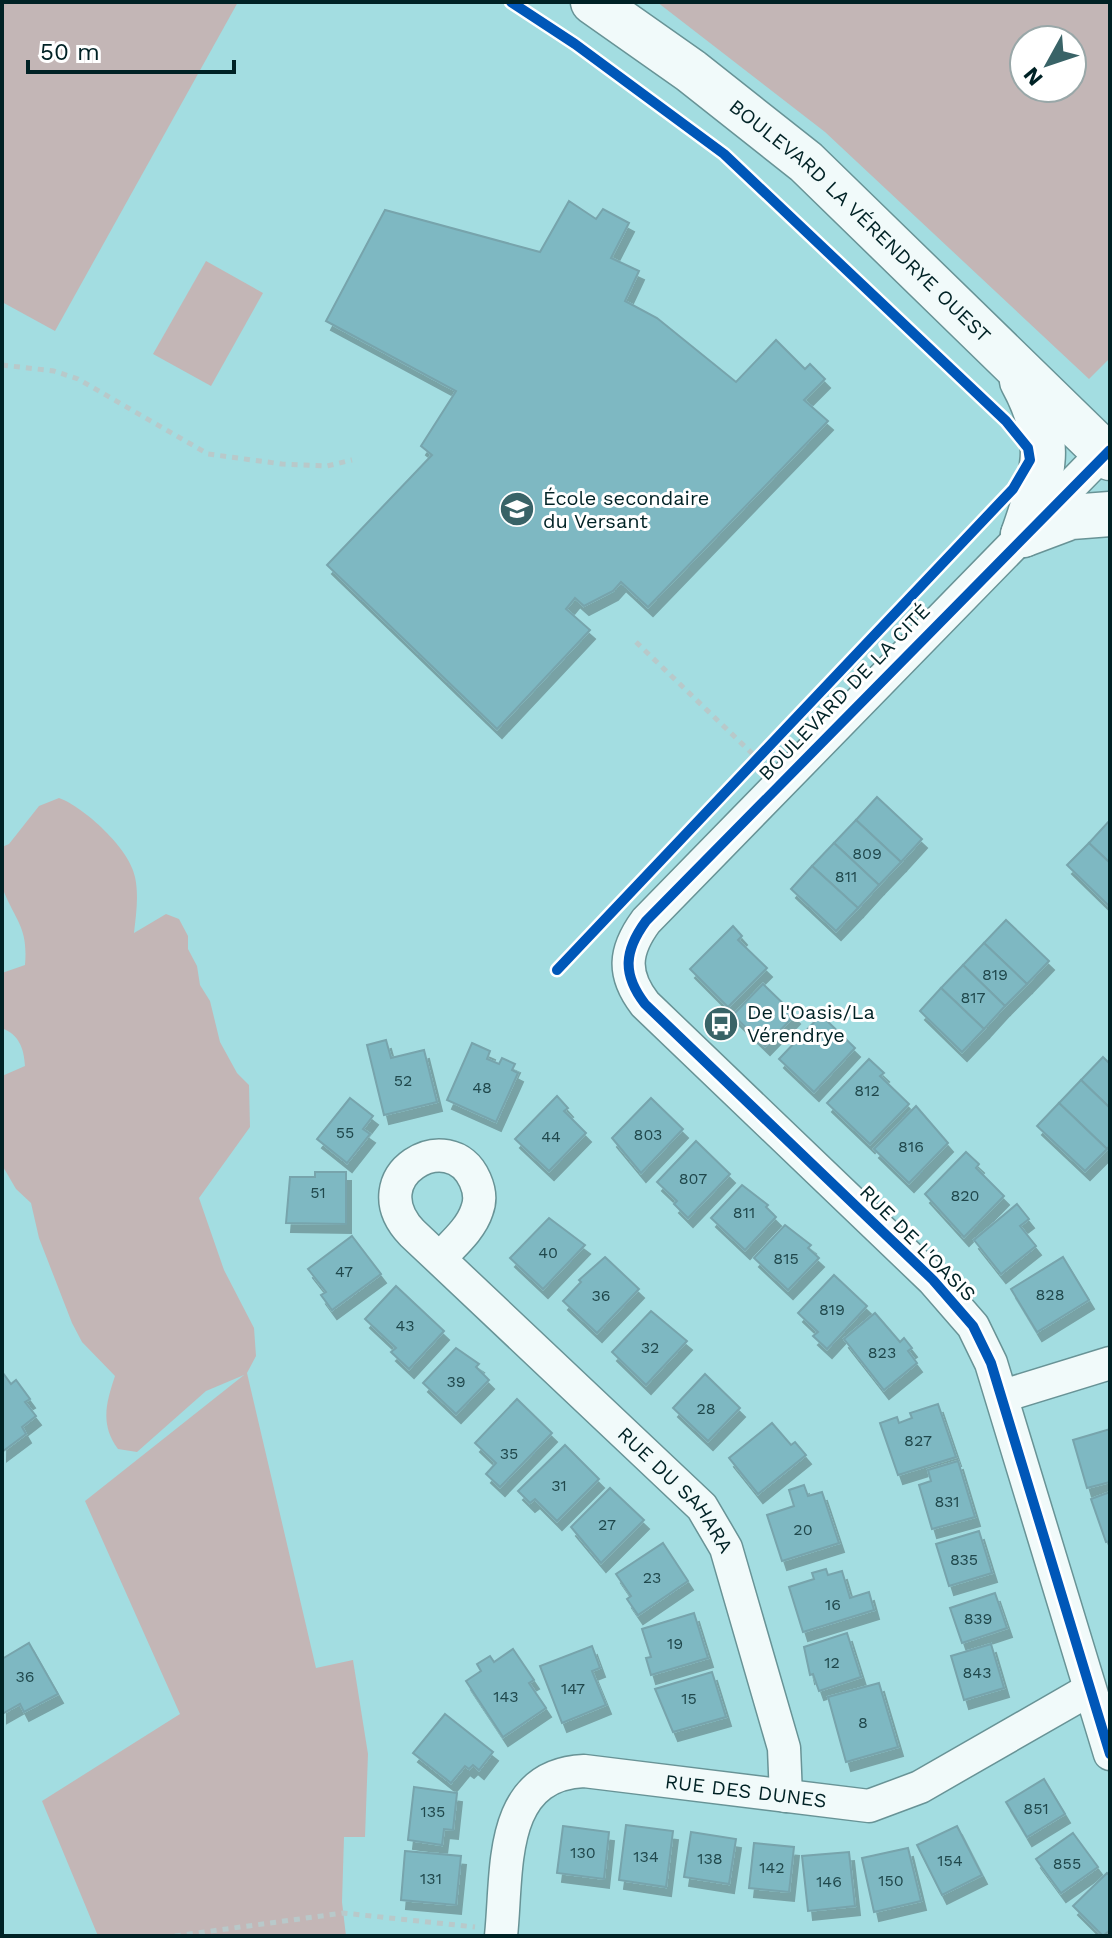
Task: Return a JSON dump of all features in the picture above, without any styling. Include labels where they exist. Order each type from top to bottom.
[{"type":"main road","name":"BOULEVARD LA VÉRENDRYE OUEST","points":[[593,2],[691,71],[806,162],[1107,455]]},
{"type":"main road","points":[[1009,358],[1034,404],[1044,443],[1041,483],[1023,535]]},
{"type":"main road","points":[[1023,535],[1071,517],[1110,514]]},
{"type":"street","name":"BOULEVARD DE LA CITÉ","points":[[626,966],[628,949],[646,921],[1023,535],[1107,455]]},
{"type":"street","name":"RUE DE L'OASIS","points":[[626,966],[635,991],[645,1004],[958,1306],[986,1351],[1003,1396],[1110,1754]]},
{"type":"street","name":"RUE DU SAHARA","points":[[440,1258],[702,1507],[716,1527],[726,1548],[784,1748],[786,1796]]},
{"type":"street","points":[[1003,1396],[1110,1363]]},
{"type":"street","name":"RUE DES DUNES","points":[[501,1933],[513,1824],[521,1803],[548,1777],[584,1771],[842,1806],[869,1806],[893,1800],[1089,1690]]},
{"type":"path","points":[[2,365],[54,371],[78,379],[208,454],[327,466],[352,460]]},
{"type":"path","points":[[636,642],[782,782]]},
{"type":"path","points":[[747,770],[768,747]]},
{"type":"path","points":[[175,1936],[343,1913],[501,1933]]},
{"type":"shaded area","points":[[2,2],[238,2],[55,331],[2,302]]},
{"type":"shaded area","points":[[657,2],[1110,2],[1110,358],[1089,379],[825,132]]},
{"type":"shaded area","points":[[206,261],[263,293],[211,386],[153,354]]},
{"type":"shaded area","points":[[59,798],[93,820],[125,854],[135,877],[137,891],[134,933],[166,914],[179,919],[188,936],[188,949],[197,966],[200,985],[210,1001],[220,1042],[237,1073],[249,1085],[250,1127],[199,1198],[224,1270],[254,1328],[256,1356],[247,1373],[316,1668],[353,1660],[368,1754],[365,1837],[344,1837],[342,1902],[346,1936],[98,1936],[42,1801],[180,1714],[85,1501],[244,1375],[206,1391],[137,1452],[118,1449],[112,1440],[106,1414],[115,1376],[82,1342],[39,1238],[31,1203],[16,1189],[2,1165],[2,1076],[25,1066],[20,1043],[13,1034],[2,1028],[2,973],[25,965],[25,942],[3,887],[2,847],[9,844],[39,806]]},
{"type":"building","points":[[569,201],[596,219],[603,209],[629,223],[611,258],[639,271],[625,301],[657,318],[736,382],[776,340],[805,369],[810,364],[825,379],[804,400],[828,421],[648,607],[621,582],[613,591],[584,606],[575,598],[566,609],[590,630],[497,729],[327,565],[432,455],[421,446],[456,391],[326,321],[385,210],[540,252]]},
{"type":"building","points":[[877,797],[922,839],[901,862],[856,820]]},
{"type":"building","points":[[856,820],[901,862],[879,885],[834,843]]},
{"type":"building","points":[[1110,820],[1110,863],[1089,843]]},
{"type":"building","points":[[834,843],[879,885],[858,908],[812,866]]},
{"type":"building","points":[[1089,843],[1110,863],[1109,906],[1067,865]]},
{"type":"building","points":[[812,866],[858,908],[836,931],[791,889]]},
{"type":"building","points":[[1006,920],[1049,961],[1027,984],[984,943]]},
{"type":"building","points":[[733,926],[742,936],[738,940],[767,968],[728,1007],[690,969]]},
{"type":"building","points":[[984,943],[1027,984],[1005,1006],[963,965]]},
{"type":"building","points":[[963,965],[1005,1006],[984,1029],[941,988]]},
{"type":"building","points":[[763,984],[795,1015],[765,1046],[733,1015]]},
{"type":"building","points":[[941,988],[984,1029],[962,1052],[920,1011]]},
{"type":"building","points":[[821,1015],[855,1048],[814,1092],[779,1059]]},
{"type":"building","points":[[386,1040],[391,1058],[424,1050],[437,1102],[384,1115],[367,1045]]},
{"type":"building","points":[[472,1043],[490,1051],[487,1059],[499,1064],[502,1058],[515,1064],[512,1070],[518,1073],[496,1122],[447,1100]]},
{"type":"building","points":[[1103,1057],[1110,1064],[1110,1108],[1081,1080]]},
{"type":"building","points":[[869,1059],[884,1073],[880,1076],[909,1104],[870,1144],[827,1103]]},
{"type":"building","points":[[1081,1080],[1110,1108],[1110,1145],[1107,1149],[1059,1103]]},
{"type":"building","points":[[557,1096],[568,1108],[564,1111],[586,1133],[549,1171],[515,1139]]},
{"type":"building","points":[[350,1098],[373,1116],[363,1129],[370,1134],[347,1163],[317,1139]]},
{"type":"building","points":[[651,1098],[683,1129],[641,1173],[612,1138]]},
{"type":"building","points":[[1059,1103],[1107,1149],[1085,1171],[1037,1126]]},
{"type":"building","points":[[916,1106],[948,1143],[909,1183],[874,1149]]},
{"type":"building","points":[[696,1141],[730,1174],[688,1218],[674,1204],[677,1201],[657,1182]]},
{"type":"building","points":[[966,1152],[979,1164],[976,1168],[1004,1196],[964,1237],[925,1194]]},
{"type":"building","points":[[315,1172],[346,1172],[346,1224],[286,1223],[290,1177],[315,1177]]},
{"type":"building","points":[[742,1185],[768,1205],[766,1207],[776,1217],[745,1250],[711,1218]]},
{"type":"building","points":[[1017,1204],[1029,1219],[1020,1226],[1036,1246],[1001,1274],[974,1240]]},
{"type":"building","points":[[549,1218],[585,1245],[543,1289],[510,1258]]},
{"type":"building","points":[[785,1225],[811,1245],[808,1248],[819,1258],[788,1290],[754,1258]]},
{"type":"building","points":[[352,1236],[381,1274],[332,1310],[321,1295],[326,1292],[308,1269]]},
{"type":"building","points":[[605,1257],[639,1289],[597,1333],[563,1301],[581,1282],[579,1280]]},
{"type":"building","points":[[1063,1257],[1089,1300],[1037,1332],[1011,1289]]},
{"type":"building","points":[[834,1275],[867,1306],[827,1349],[813,1336],[818,1332],[798,1313]]},
{"type":"building","points":[[396,1286],[444,1331],[409,1369],[391,1352],[396,1348],[365,1319]]},
{"type":"building","points":[[651,1311],[687,1341],[646,1385],[612,1352]]},
{"type":"building","points":[[875,1313],[900,1342],[904,1338],[912,1348],[908,1351],[917,1363],[884,1390],[844,1339]]},
{"type":"building","points":[[456,1348],[479,1364],[476,1367],[489,1380],[456,1414],[423,1383]]},
{"type":"building","points":[[3,1373],[11,1384],[16,1380],[30,1399],[25,1402],[36,1416],[22,1427],[26,1434],[2,1452]]},
{"type":"building","points":[[705,1374],[740,1408],[708,1441],[673,1408]]},
{"type":"building","points":[[517,1399],[552,1433],[500,1487],[486,1474],[496,1463],[475,1443]]},
{"type":"building","points":[[938,1404],[956,1457],[898,1475],[880,1423],[897,1417],[899,1423],[912,1418],[910,1413]]},
{"type":"building","points":[[772,1423],[791,1445],[795,1442],[806,1455],[758,1494],[729,1458]]},
{"type":"building","points":[[1110,1429],[1110,1482],[1087,1488],[1073,1440]]},
{"type":"building","points":[[565,1445],[599,1479],[557,1521],[535,1499],[530,1503],[518,1491]]},
{"type":"building","points":[[958,1461],[975,1517],[932,1529],[919,1485],[931,1481],[928,1470]]},
{"type":"building","points":[[804,1485],[808,1496],[822,1492],[839,1543],[782,1561],[767,1515],[794,1506],[789,1490]]},
{"type":"building","points":[[610,1488],[644,1520],[601,1563],[571,1527]]},
{"type":"building","points":[[1110,1492],[1110,1541],[1106,1542],[1091,1499]]},
{"type":"building","points":[[979,1531],[992,1573],[949,1586],[936,1544]]},
{"type":"building","points":[[663,1543],[688,1581],[638,1615],[627,1599],[631,1596],[616,1574]]},
{"type":"building","points":[[826,1569],[828,1575],[842,1571],[850,1598],[869,1592],[874,1610],[803,1632],[789,1587],[814,1579],[812,1573]]},
{"type":"building","points":[[995,1593],[1007,1628],[962,1643],[950,1608]]},
{"type":"building","points":[[694,1613],[708,1658],[651,1675],[646,1658],[651,1657],[642,1629]]},
{"type":"building","points":[[847,1633],[861,1677],[819,1691],[813,1674],[810,1675],[804,1647]]},
{"type":"building","points":[[29,1643],[58,1694],[24,1712],[20,1704],[2,1714],[2,1659]]},
{"type":"building","points":[[991,1644],[1004,1688],[964,1700],[951,1656]]},
{"type":"building","points":[[592,1646],[600,1668],[592,1671],[606,1705],[562,1723],[540,1666]]},
{"type":"building","points":[[513,1649],[534,1680],[529,1683],[546,1708],[503,1737],[466,1681],[481,1671],[477,1664],[490,1656],[494,1662]]},
{"type":"building","points":[[712,1672],[726,1717],[673,1732],[655,1689]]},
{"type":"building","points":[[879,1683],[898,1747],[846,1762],[828,1697]]},
{"type":"building","points":[[445,1714],[493,1752],[479,1770],[473,1765],[469,1769],[465,1766],[451,1783],[413,1753]]},
{"type":"building","points":[[1044,1779],[1065,1814],[1027,1837],[1006,1802]]},
{"type":"building","points":[[414,1787],[457,1793],[453,1830],[444,1829],[442,1845],[408,1840]]},
{"type":"building","points":[[626,1825],[673,1831],[666,1887],[619,1880]]},
{"type":"building","points":[[563,1826],[609,1832],[604,1879],[557,1873]]},
{"type":"building","points":[[957,1826],[982,1875],[942,1895],[917,1845]]},
{"type":"building","points":[[691,1832],[736,1839],[729,1884],[684,1877]]},
{"type":"building","points":[[1073,1833],[1098,1867],[1061,1893],[1036,1859]]},
{"type":"building","points":[[754,1843],[794,1847],[789,1892],[749,1888]]},
{"type":"building","points":[[908,1848],[921,1901],[874,1912],[862,1858]]},
{"type":"building","points":[[405,1851],[461,1856],[456,1905],[401,1900]]},
{"type":"building","points":[[849,1852],[855,1906],[808,1911],[802,1856]]},
{"type":"building","points":[[1107,1873],[1110,1876],[1110,1930],[1103,1936],[1073,1906]]},
{"type":"cycle path","points":[[511,2],[575,44],[724,154],[1006,421],[1028,448],[1030,460],[1013,489],[557,970]]},
{"type":"cycle path","points":[[1110,450],[646,921],[633,942],[629,962],[632,983],[645,1004],[933,1280],[973,1326],[991,1363],[1110,1754]]},
{"type":"place","name":"École secondaire du Versant","points":[[517,509]]},
{"type":"place","name":"De l'Oasis/La Vérendrye","points":[[721,1024]]}]
